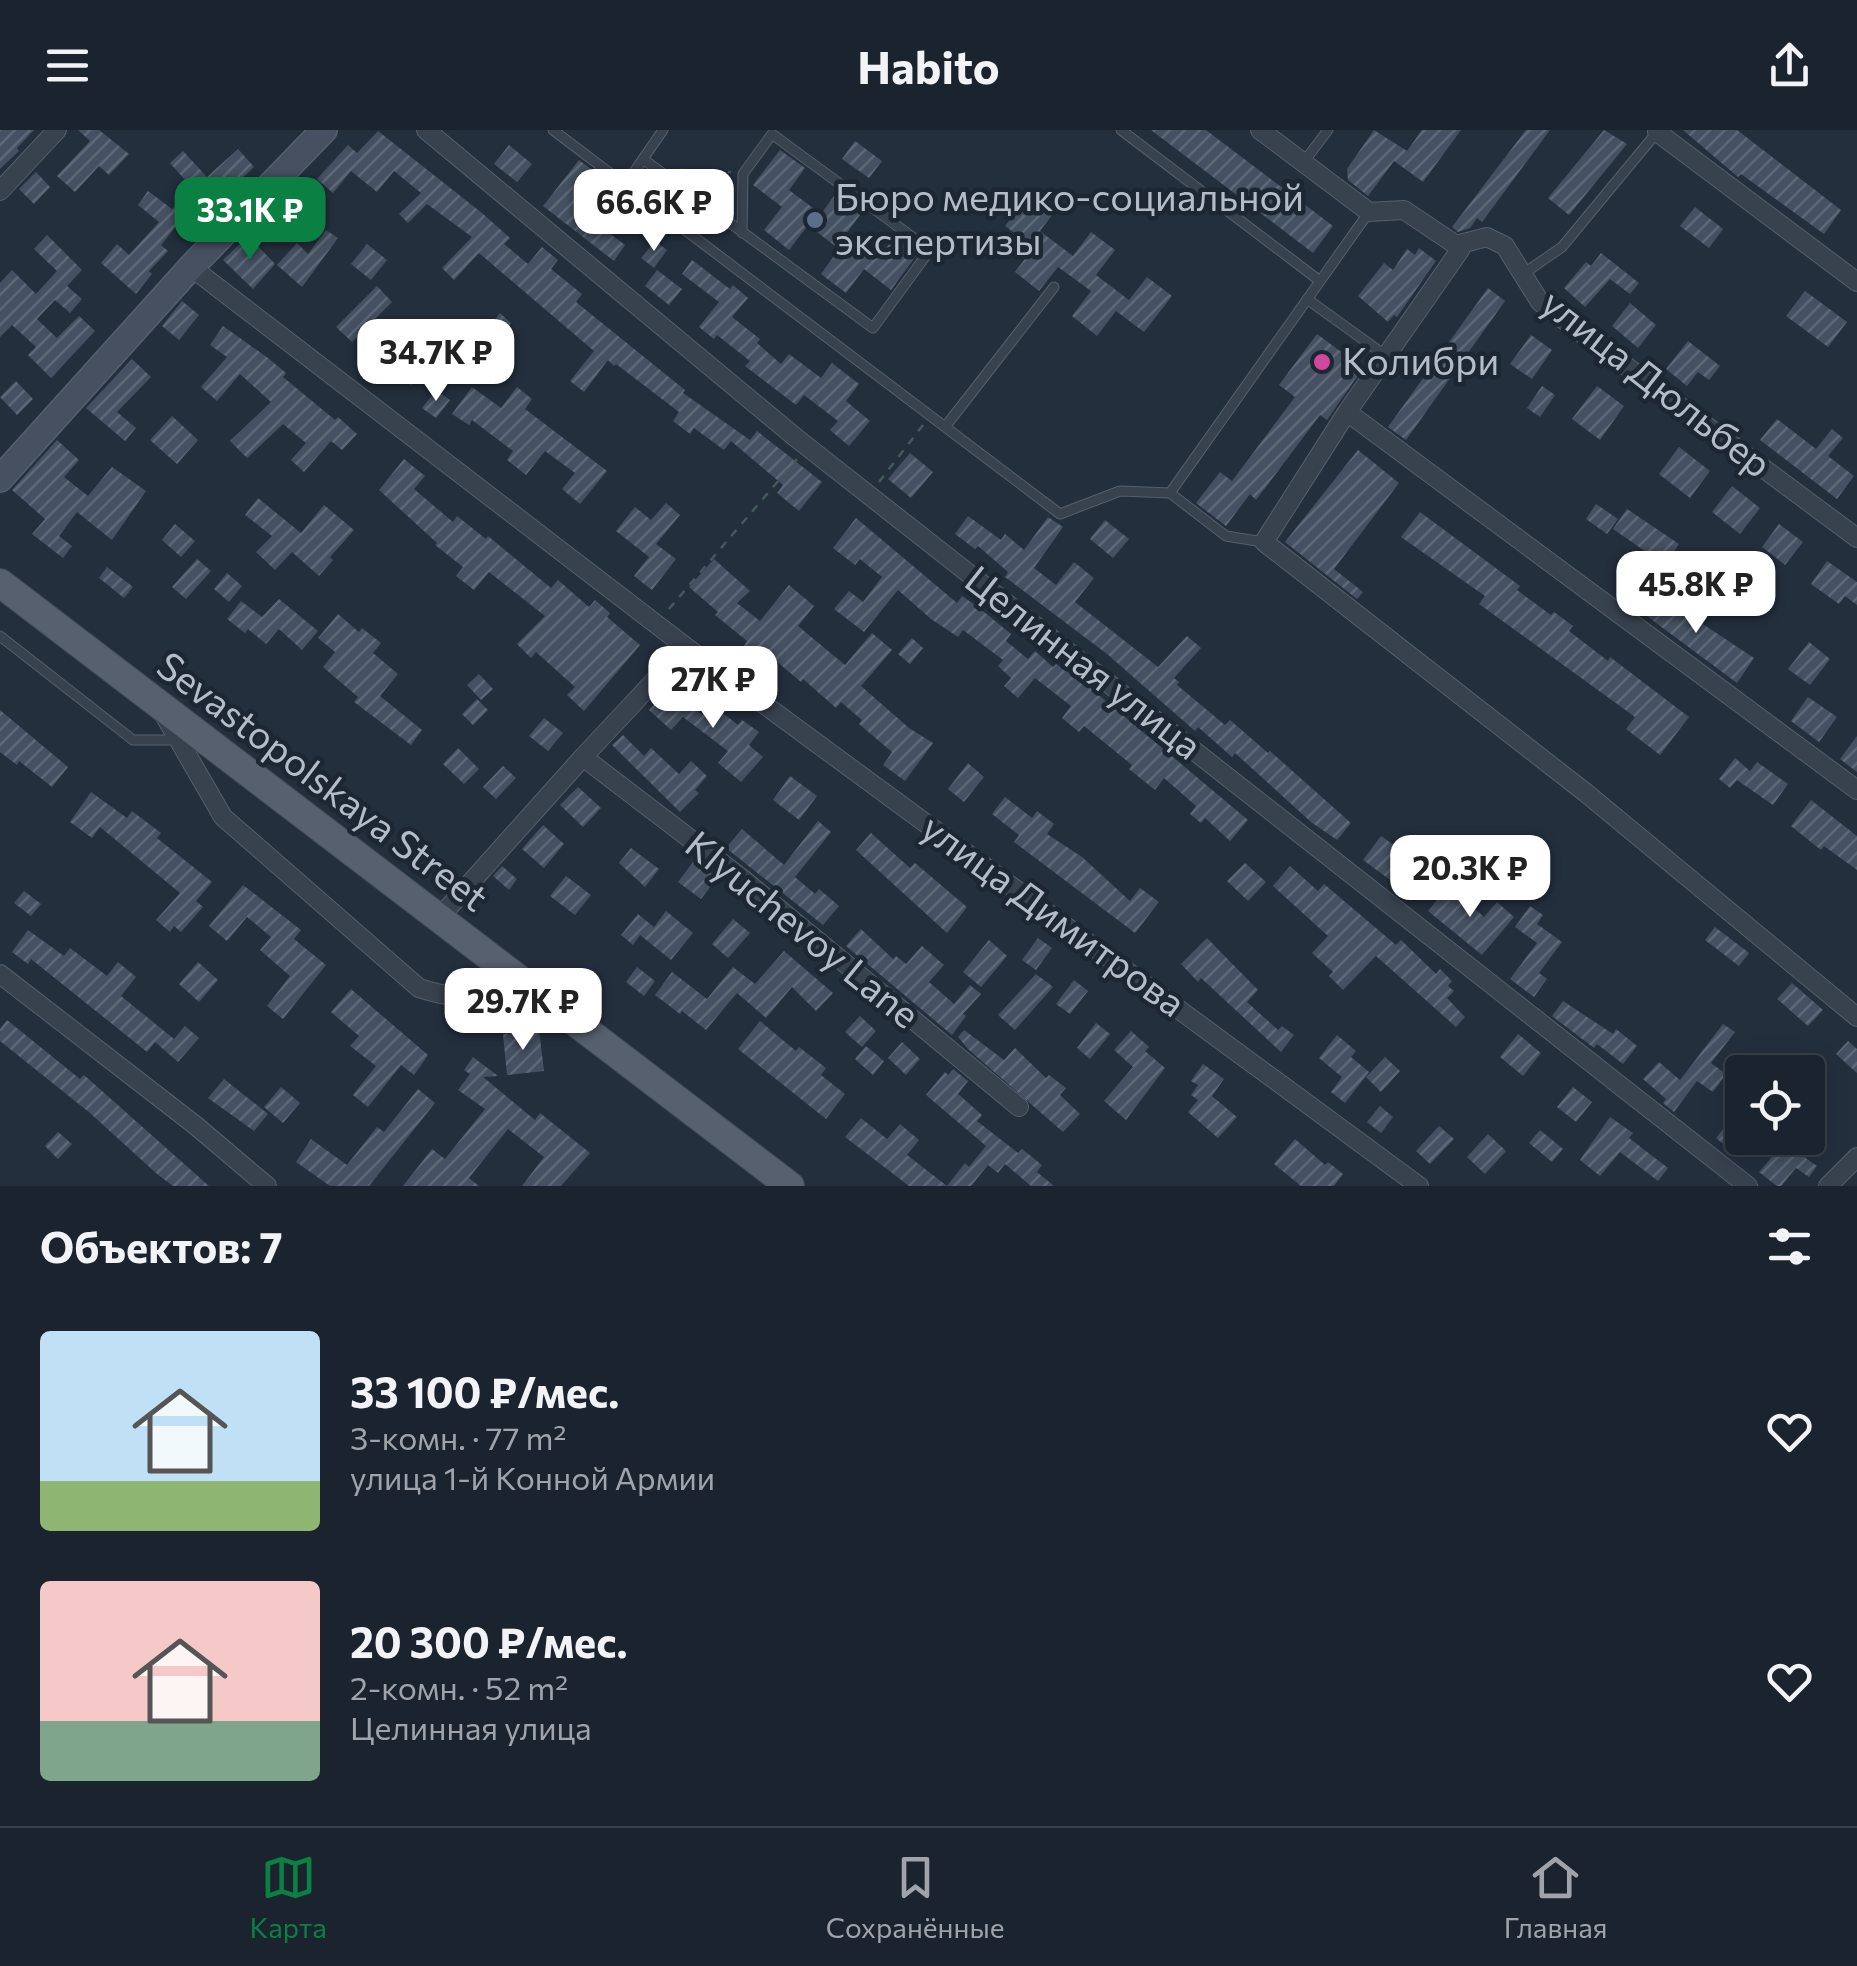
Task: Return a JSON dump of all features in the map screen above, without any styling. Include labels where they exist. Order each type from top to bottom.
[{"type":"main road","name":"Sevastopolskaya Street","points":[[0,583],[790,1186]]},
{"type":"street","points":[[0,191],[58,130]]},
{"type":"street","points":[[0,479],[191,267],[324,130]]},
{"type":"street","name":"Целинная улица","points":[[426,130],[807,447],[1748,1186]]},
{"type":"street","points":[[1260,130],[1370,212],[1404,210],[1460,250],[1347,412],[1264,542],[1586,793],[1857,1017]]},
{"type":"street","points":[[1658,131],[1857,282]]},
{"type":"street","name":"улица Дюльбер","points":[[1456,245],[1487,238],[1505,246],[1540,302],[1857,538]]},
{"type":"street","name":"улица Димитрова","points":[[191,267],[686,647],[1419,1186]]},
{"type":"street","points":[[1347,412],[1857,790]]},
{"type":"street","points":[[439,918],[686,647]]},
{"type":"street","points":[[158,704],[222,817],[419,988],[465,996],[484,987],[500,965]]},
{"type":"street","name":"Klyuchevoy Lane","points":[[582,757],[744,880],[1018,1106]]},
{"type":"street","points":[[0,974],[195,1125],[267,1186]]},
{"type":"street","points":[[1828,1186],[1857,1157]]},
{"type":"lane","points":[[553,130],[1060,514],[1120,491],[1170,493],[1226,536],[1264,542]]},
{"type":"lane","points":[[625,185],[662,130]]},
{"type":"lane","points":[[1120,130],[1320,282]]},
{"type":"lane","points":[[1303,164],[1328,130]]},
{"type":"lane","points":[[1523,274],[1562,247],[1658,131]]},
{"type":"lane","points":[[643,159],[742,233],[873,328],[930,250],[772,134],[742,174],[742,233]]},
{"type":"lane","points":[[1170,493],[1370,212]]},
{"type":"lane","points":[[945,426],[1054,287]]},
{"type":"lane","points":[[1308,299],[1386,356]]},
{"type":"lane","points":[[0,636],[133,740],[178,740]]},
{"type":"path","points":[[658,171],[710,169],[742,174]]},
{"type":"path","points":[[869,495],[930,416]]},
{"type":"path","points":[[656,624],[807,447]]},
{"type":"building","points":[[0,130],[34,130],[0,169]]},
{"type":"building","points":[[78,130],[99,130],[129,154],[109,175],[99,166],[75,192],[57,176],[90,141]]},
{"type":"building","points":[[1151,130],[1206,130],[1333,226],[1313,253]]},
{"type":"building","points":[[1374,130],[1407,151],[1422,130],[1461,130],[1423,182],[1394,161],[1368,196],[1348,180],[1347,169]]},
{"type":"building","points":[[1526,130],[1550,130],[1482,222],[1477,218],[1470,228],[1458,232],[1452,227]]},
{"type":"building","points":[[1604,130],[1627,144],[1569,215],[1548,198]]},
{"type":"building","points":[[1683,130],[1737,130],[1841,210],[1824,234],[1741,174],[1738,177]]},
{"type":"building","points":[[378,131],[482,213],[510,238],[504,244],[528,264],[542,247],[558,260],[551,269],[582,294],[576,302],[685,390],[683,393],[750,440],[757,431],[822,482],[799,511],[777,493],[783,485],[731,441],[724,450],[694,428],[690,434],[673,421],[679,412],[616,364],[608,360],[584,392],[570,381],[594,351],[479,253],[454,280],[442,268],[472,237],[427,204],[408,223],[399,214],[421,193],[394,171],[377,192],[351,171],[333,193],[317,179],[348,145],[357,153]]},
{"type":"building","points":[[855,141],[882,161],[869,178],[842,159]]},
{"type":"building","points":[[509,145],[532,164],[517,182],[494,164]]},
{"type":"building","points":[[238,149],[254,167],[205,219],[192,206],[161,245],[168,251],[149,271],[152,274],[136,294],[101,263],[117,244],[129,255],[159,222],[138,205],[148,191],[172,209],[193,189],[170,163],[183,151],[207,177]]},
{"type":"building","name":"Бюро медико-социальной экспертизы","points":[[780,150],[805,168],[789,190],[821,214],[837,192],[863,211],[846,234],[878,259],[896,235],[919,252],[891,290],[864,269],[846,293],[821,274],[839,249],[808,225],[789,250],[764,230],[782,207],[753,185]]},
{"type":"building","points":[[579,160],[595,172],[587,181],[617,204],[600,226],[625,245],[614,261],[543,206]]},
{"type":"building","points":[[36,172],[50,187],[34,204],[19,189]]},
{"type":"building","points":[[1034,189],[1058,207],[1040,231],[1073,256],[1091,232],[1115,250],[1096,275],[1129,300],[1147,277],[1172,296],[1144,332],[1116,311],[1097,336],[1072,316],[1091,291],[1058,267],[1039,291],[1015,272],[1034,247],[1005,226]]},
{"type":"building","points":[[1695,207],[1723,229],[1709,248],[1680,226]]},
{"type":"building","points":[[326,230],[338,238],[302,287],[277,265],[297,243],[308,254]]},
{"type":"building","points":[[47,235],[82,270],[67,286],[82,299],[70,313],[55,300],[37,319],[57,338],[79,316],[95,331],[51,378],[28,355],[36,347],[12,325],[0,337],[0,283],[12,270],[36,294],[57,271],[34,249]]},
{"type":"building","points":[[248,236],[275,264],[253,289],[223,260]]},
{"type":"building","points":[[655,241],[667,250],[654,268],[641,258]]},
{"type":"building","points":[[367,244],[387,260],[371,280],[351,264]]},
{"type":"building","points":[[1419,248],[1436,261],[1397,317],[1394,315],[1388,322],[1358,296],[1384,263],[1393,270],[1407,249],[1415,255]]},
{"type":"building","points":[[1601,253],[1639,283],[1630,294],[1610,279],[1585,307],[1564,288],[1586,262],[1591,266]]},
{"type":"building","points":[[692,260],[748,298],[732,317],[760,339],[757,343],[781,364],[789,354],[821,378],[832,363],[859,384],[846,401],[870,421],[849,446],[830,430],[838,421],[804,395],[796,405],[745,366],[750,361],[717,335],[714,339],[699,327],[719,302],[682,274]]},
{"type":"building","points":[[657,270],[682,289],[669,305],[645,286]]},
{"type":"building","points":[[377,286],[392,302],[372,322],[408,355],[415,346],[432,360],[411,385],[357,337],[352,342],[336,327]]},
{"type":"building","points":[[1488,288],[1505,301],[1406,440],[1388,427]]},
{"type":"building","points":[[1805,291],[1847,322],[1828,347],[1786,316]]},
{"type":"building","points":[[182,301],[199,315],[179,340],[162,326]]},
{"type":"building","points":[[1630,303],[1656,325],[1638,348],[1612,326]]},
{"type":"building","points":[[500,313],[511,323],[487,355],[484,353],[475,362],[467,355]]},
{"type":"building","points":[[223,326],[268,358],[286,373],[283,377],[357,434],[342,450],[331,441],[304,472],[291,460],[306,443],[283,424],[247,458],[230,441],[271,402],[240,374],[217,401],[201,387],[227,357],[210,345]]},
{"type":"building","points":[[1317,334],[1363,368],[1327,420],[1320,415],[1256,500],[1250,494],[1226,526],[1196,503],[1220,472],[1232,481],[1295,397],[1279,385]]},
{"type":"building","points":[[1531,335],[1552,350],[1532,379],[1510,364]]},
{"type":"building","points":[[1688,341],[1720,366],[1709,380],[1698,372],[1687,386],[1666,369]]},
{"type":"building","points":[[132,359],[151,377],[117,412],[136,428],[125,441],[86,408]]},
{"type":"building","points":[[16,381],[33,399],[17,415],[0,397]]},
{"type":"building","points":[[1542,386],[1555,395],[1540,417],[1527,408]]},
{"type":"building","points":[[1597,386],[1624,406],[1600,440],[1572,419]]},
{"type":"building","points":[[472,387],[501,408],[517,387],[532,399],[525,409],[607,471],[580,504],[562,489],[575,473],[545,451],[526,475],[507,460],[513,451],[472,420],[469,425],[452,414]]},
{"type":"building","points":[[436,390],[450,400],[436,418],[422,408]]},
{"type":"building","points":[[172,416],[198,440],[177,464],[150,440]]},
{"type":"building","points":[[1777,419],[1816,449],[1832,429],[1843,438],[1828,456],[1854,476],[1837,499],[1760,440]]},
{"type":"building","points":[[57,440],[79,460],[64,477],[88,496],[112,467],[146,491],[112,540],[77,512],[59,536],[72,546],[63,558],[32,534],[45,519],[12,490]]},
{"type":"building","points":[[1679,447],[1710,471],[1690,498],[1659,474]]},
{"type":"building","points":[[1358,450],[1399,483],[1334,569],[1363,592],[1357,599],[1285,542]]},
{"type":"building","points":[[910,453],[933,472],[911,498],[888,479]]},
{"type":"building","points":[[404,459],[425,476],[414,489],[453,522],[457,516],[486,539],[488,536],[551,588],[558,580],[589,607],[595,600],[610,613],[607,617],[640,645],[584,711],[567,695],[575,687],[536,652],[531,658],[517,644],[545,616],[489,572],[474,590],[456,576],[463,567],[379,490]]},
{"type":"building","points":[[1732,486],[1760,508],[1740,534],[1712,512]]},
{"type":"building","points":[[258,498],[301,533],[324,505],[354,530],[319,576],[292,552],[275,570],[256,552],[272,536],[245,515]]},
{"type":"building","points":[[666,503],[680,515],[656,544],[676,559],[652,590],[634,576],[649,557],[616,531],[635,507],[651,520]]},
{"type":"building","points":[[1596,504],[1618,519],[1607,534],[1586,519]]},
{"type":"building","points":[[1627,509],[1679,544],[1665,565],[1613,529]]},
{"type":"building","points":[[1420,512],[1520,586],[1517,590],[1573,626],[1569,631],[1608,661],[1610,657],[1689,717],[1660,755],[1626,729],[1635,717],[1479,604],[1485,596],[1401,537]]},
{"type":"building","points":[[968,516],[1001,540],[1005,534],[1024,550],[1048,517],[1063,527],[1034,568],[1056,585],[1074,562],[1094,578],[1075,602],[1158,667],[1187,636],[1201,648],[1174,678],[1179,682],[1177,685],[1225,725],[1230,720],[1270,751],[1351,823],[1337,840],[1311,822],[1235,753],[1232,757],[1198,727],[1195,731],[1107,654],[1005,577],[1008,572],[978,546],[975,549],[955,534]]},
{"type":"building","points":[[856,518],[957,603],[962,596],[1011,634],[1006,641],[1028,659],[1035,651],[1053,667],[1056,664],[1088,686],[1248,820],[1230,841],[1205,818],[1201,823],[1190,814],[1196,806],[1164,778],[1155,790],[1129,769],[1132,765],[1084,726],[1079,732],[1062,718],[1071,706],[1035,678],[1018,698],[1004,686],[1011,678],[998,666],[1003,660],[963,630],[958,637],[931,619],[898,590],[864,632],[834,609],[849,591],[863,602],[882,577],[860,559],[855,565],[833,548]]},
{"type":"building","points":[[1105,520],[1129,539],[1113,558],[1090,539]]},
{"type":"building","points":[[175,524],[195,541],[181,557],[162,540]]},
{"type":"building","points":[[1779,524],[1803,542],[1785,565],[1762,547]]},
{"type":"building","points":[[197,559],[211,571],[186,599],[172,587]]},
{"type":"building","points":[[714,559],[750,591],[737,603],[760,621],[789,585],[814,606],[798,626],[845,665],[872,633],[892,650],[861,686],[909,728],[933,743],[905,781],[883,765],[892,752],[859,724],[862,720],[841,702],[836,708],[764,651],[756,661],[741,650],[747,641],[689,587]]},
{"type":"building","points":[[1827,561],[1857,582],[1857,605],[1845,596],[1839,604],[1811,584]]},
{"type":"building","points":[[107,567],[133,587],[124,598],[99,578]]},
{"type":"building","points":[[227,573],[242,586],[229,602],[214,589]]},
{"type":"building","points":[[1650,589],[1754,658],[1737,683],[1636,608]]},
{"type":"building","points":[[279,599],[318,631],[302,650],[279,629],[266,644],[227,619],[241,601],[262,617]]},
{"type":"building","points":[[338,614],[359,632],[362,628],[381,643],[373,653],[398,674],[380,696],[422,730],[411,745],[354,702],[358,697],[323,667],[335,652],[318,638]]},
{"type":"building","points":[[912,638],[923,648],[910,664],[898,654]]},
{"type":"building","points":[[1809,642],[1830,659],[1810,685],[1788,669]]},
{"type":"building","points":[[479,674],[493,689],[481,700],[467,685]]},
{"type":"building","points":[[671,686],[701,714],[710,703],[738,725],[742,720],[759,732],[749,745],[763,757],[741,782],[718,763],[728,751],[683,717],[671,730],[649,710]]},
{"type":"building","points":[[1808,697],[1837,717],[1819,742],[1791,721]]},
{"type":"building","points":[[477,699],[488,710],[473,725],[462,714]]},
{"type":"building","points":[[0,710],[68,767],[52,787],[19,761],[17,765],[0,752]]},
{"type":"building","points":[[544,718],[563,733],[548,751],[529,736]]},
{"type":"building","points":[[623,735],[644,756],[651,748],[679,774],[691,761],[707,776],[695,790],[699,793],[680,812],[612,745]]},
{"type":"building","points":[[1857,736],[1857,772],[1840,759]]},
{"type":"building","points":[[458,748],[479,769],[464,784],[443,764]]},
{"type":"building","points":[[1735,758],[1750,771],[1757,762],[1788,784],[1773,805],[1737,780],[1730,788],[1719,779]]},
{"type":"building","points":[[968,763],[984,777],[964,802],[948,789]]},
{"type":"building","points":[[503,766],[516,778],[496,799],[483,787]]},
{"type":"building","points":[[790,776],[817,796],[799,820],[773,800]]},
{"type":"building","points":[[578,787],[601,808],[583,827],[560,805]]},
{"type":"building","points":[[91,792],[127,818],[132,811],[161,833],[157,838],[212,882],[196,901],[203,907],[181,932],[174,926],[170,932],[156,920],[180,893],[100,827],[92,838],[70,822]]},
{"type":"building","points":[[1005,797],[1032,818],[1037,811],[1054,824],[1047,834],[1082,857],[1130,901],[1140,888],[1159,902],[1135,933],[1014,842],[1019,835],[992,814]]},
{"type":"building","points":[[1811,800],[1857,836],[1857,870],[1824,846],[1821,850],[1791,826]]},
{"type":"building","points":[[818,821],[831,832],[795,877],[815,894],[819,889],[839,906],[823,925],[726,848],[742,829],[784,865]]},
{"type":"building","points":[[543,825],[564,844],[544,868],[522,849]]},
{"type":"building","points":[[871,833],[910,868],[915,863],[967,907],[947,933],[856,850]]},
{"type":"building","points":[[1381,836],[1411,857],[1393,882],[1363,860]]},
{"type":"building","points":[[1449,840],[1466,854],[1445,879],[1429,865]]},
{"type":"building","points":[[631,848],[659,869],[645,887],[619,863]]},
{"type":"building","points":[[694,861],[717,878],[701,899],[678,882]]},
{"type":"building","points":[[1245,863],[1266,882],[1248,901],[1227,881]]},
{"type":"building","points":[[502,866],[517,879],[509,890],[493,876]]},
{"type":"building","points":[[1290,866],[1318,891],[1324,884],[1396,945],[1401,940],[1436,974],[1440,969],[1452,981],[1448,986],[1454,991],[1447,998],[1465,1017],[1456,1027],[1376,956],[1343,990],[1329,976],[1333,972],[1312,953],[1328,936],[1273,886]]},
{"type":"building","points":[[566,876],[591,895],[575,915],[550,896]]},
{"type":"building","points":[[243,885],[301,930],[294,939],[326,965],[283,1019],[267,1006],[290,976],[260,950],[271,937],[247,917],[227,941],[209,926]]},
{"type":"building","points":[[1449,885],[1484,917],[1497,902],[1514,917],[1482,955],[1428,911]]},
{"type":"building","points":[[24,891],[41,904],[31,916],[14,903]]},
{"type":"building","points":[[1530,906],[1543,915],[1537,924],[1562,942],[1539,973],[1547,979],[1534,997],[1510,979],[1537,943],[1515,927]]},
{"type":"building","points":[[666,911],[693,933],[671,960],[640,935],[633,945],[621,935],[638,914],[654,927]]},
{"type":"building","points":[[733,919],[750,933],[728,958],[712,944]]},
{"type":"building","points":[[1715,927],[1749,953],[1739,966],[1705,940]]},
{"type":"building","points":[[861,929],[893,959],[896,956],[906,964],[922,946],[944,965],[929,982],[954,1004],[970,985],[981,994],[963,1014],[966,1016],[952,1035],[846,946]]},
{"type":"building","points":[[28,930],[64,956],[70,948],[107,976],[118,962],[136,977],[121,996],[174,1039],[185,1026],[199,1038],[178,1062],[155,1042],[147,1052],[31,959],[28,964],[12,952]]},
{"type":"building","points":[[1038,938],[1052,948],[1036,970],[1022,960]]},
{"type":"building","points":[[1207,938],[1258,990],[1247,1002],[1278,1030],[1282,1026],[1294,1035],[1281,1052],[1181,964]]},
{"type":"building","points":[[989,940],[1007,956],[981,987],[963,972]]},
{"type":"building","points":[[784,951],[833,993],[816,1011],[792,987],[766,1018],[737,993],[706,1030],[655,995],[672,972],[707,999],[733,967],[755,984]]},
{"type":"building","points":[[198,962],[218,980],[199,1002],[179,984]]},
{"type":"building","points":[[637,967],[655,981],[644,996],[626,982]]},
{"type":"building","points":[[1036,974],[1053,987],[1015,1030],[998,1015]]},
{"type":"building","points":[[1074,980],[1088,991],[1070,1014],[1056,1004]]},
{"type":"building","points":[[1792,983],[1823,1010],[1808,1026],[1777,999]]},
{"type":"building","points":[[351,989],[428,1055],[414,1075],[401,1065],[368,1107],[353,1095],[376,1066],[350,1046],[359,1036],[331,1012]]},
{"type":"building","points":[[1563,1001],[1613,1034],[1616,1029],[1637,1046],[1623,1064],[1552,1016]]},
{"type":"building","points":[[860,1016],[876,1031],[862,1047],[845,1032]]},
{"type":"building","points":[[7,1020],[80,1079],[84,1075],[209,1186],[173,1186],[157,1174],[90,1113],[0,1041],[0,1029]]},
{"type":"building","points":[[760,1021],[796,1051],[799,1047],[826,1068],[821,1075],[845,1094],[826,1119],[738,1049]]},
{"type":"building","points":[[1096,1023],[1110,1034],[1090,1059],[1077,1048]]},
{"type":"building","points":[[1723,1024],[1735,1032],[1711,1063],[1725,1073],[1713,1092],[1697,1081],[1674,1112],[1663,1103],[1666,1099],[1643,1079],[1659,1062],[1680,1080]]},
{"type":"building","points":[[539,1030],[544,1071],[507,1075],[503,1034]]},
{"type":"building","points":[[964,1030],[1004,1060],[1015,1048],[1046,1078],[1049,1075],[1066,1088],[1060,1095],[1080,1114],[1063,1132],[968,1049],[958,1037]]},
{"type":"building","points":[[1131,1031],[1149,1047],[1145,1051],[1165,1068],[1126,1120],[1104,1101],[1133,1067],[1114,1050]]},
{"type":"building","points":[[1518,1034],[1541,1053],[1523,1076],[1500,1057]]},
{"type":"building","points":[[1337,1035],[1356,1051],[1351,1057],[1369,1072],[1345,1103],[1331,1092],[1342,1077],[1319,1058]]},
{"type":"building","points":[[1848,1041],[1857,1049],[1857,1073],[1836,1054]]},
{"type":"building","points":[[902,1042],[920,1059],[906,1075],[888,1058]]},
{"type":"building","points":[[866,1046],[884,1061],[873,1075],[855,1059]]},
{"type":"building","points":[[473,1057],[498,1076],[483,1077],[535,1120],[540,1113],[590,1153],[561,1186],[522,1186],[544,1157],[508,1129],[469,1178],[479,1186],[403,1186],[432,1149],[445,1159],[485,1109],[458,1090],[470,1074],[464,1070]]},
{"type":"building","points":[[1385,1057],[1400,1071],[1381,1092],[1366,1077]]},
{"type":"building","points":[[1203,1064],[1224,1079],[1212,1096],[1237,1117],[1218,1138],[1188,1112],[1198,1100],[1191,1095],[1198,1085],[1191,1081]]},
{"type":"building","points":[[953,1069],[968,1081],[958,1094],[982,1115],[977,1121],[1018,1153],[1022,1149],[1042,1165],[1037,1172],[1054,1186],[1031,1186],[1005,1164],[998,1173],[988,1165],[971,1186],[947,1186],[965,1163],[969,1167],[986,1146],[926,1095],[945,1072],[948,1075]]},
{"type":"building","points":[[224,1079],[268,1114],[254,1131],[208,1098]]},
{"type":"building","points":[[281,1087],[300,1103],[283,1123],[264,1107]]},
{"type":"building","points":[[1573,1087],[1592,1102],[1576,1122],[1557,1107]]},
{"type":"building","points":[[418,1089],[435,1103],[369,1186],[330,1186],[296,1162],[311,1139],[347,1165],[377,1127],[384,1132]]},
{"type":"building","points":[[1380,1106],[1393,1117],[1381,1133],[1367,1122]]},
{"type":"building","points":[[1610,1117],[1633,1133],[1629,1138],[1668,1168],[1658,1181],[1620,1152],[1600,1176],[1580,1160]]},
{"type":"building","points":[[861,1118],[887,1139],[900,1124],[919,1140],[907,1155],[947,1186],[909,1186],[845,1137]]},
{"type":"building","points":[[1439,1126],[1454,1139],[1430,1164],[1416,1151]]},
{"type":"building","points":[[1725,1127],[1725,1145],[1716,1138]]},
{"type":"building","points":[[1540,1130],[1563,1149],[1552,1162],[1529,1143]]},
{"type":"building","points":[[58,1132],[72,1144],[58,1159],[45,1146]]},
{"type":"building","points":[[1488,1134],[1506,1151],[1485,1174],[1467,1157]]},
{"type":"building","points":[[1295,1139],[1325,1165],[1328,1162],[1343,1174],[1334,1186],[1301,1186],[1274,1164]]},
{"type":"building","points":[[1773,1155],[1802,1155],[1817,1166],[1809,1177],[1796,1168],[1781,1186],[1759,1172]]},
{"type":"place","name":"Бюро медико-социальной экспертизы","points":[[815,220]]},
{"type":"place","name":"Колибри","points":[[1322,362]]}]
